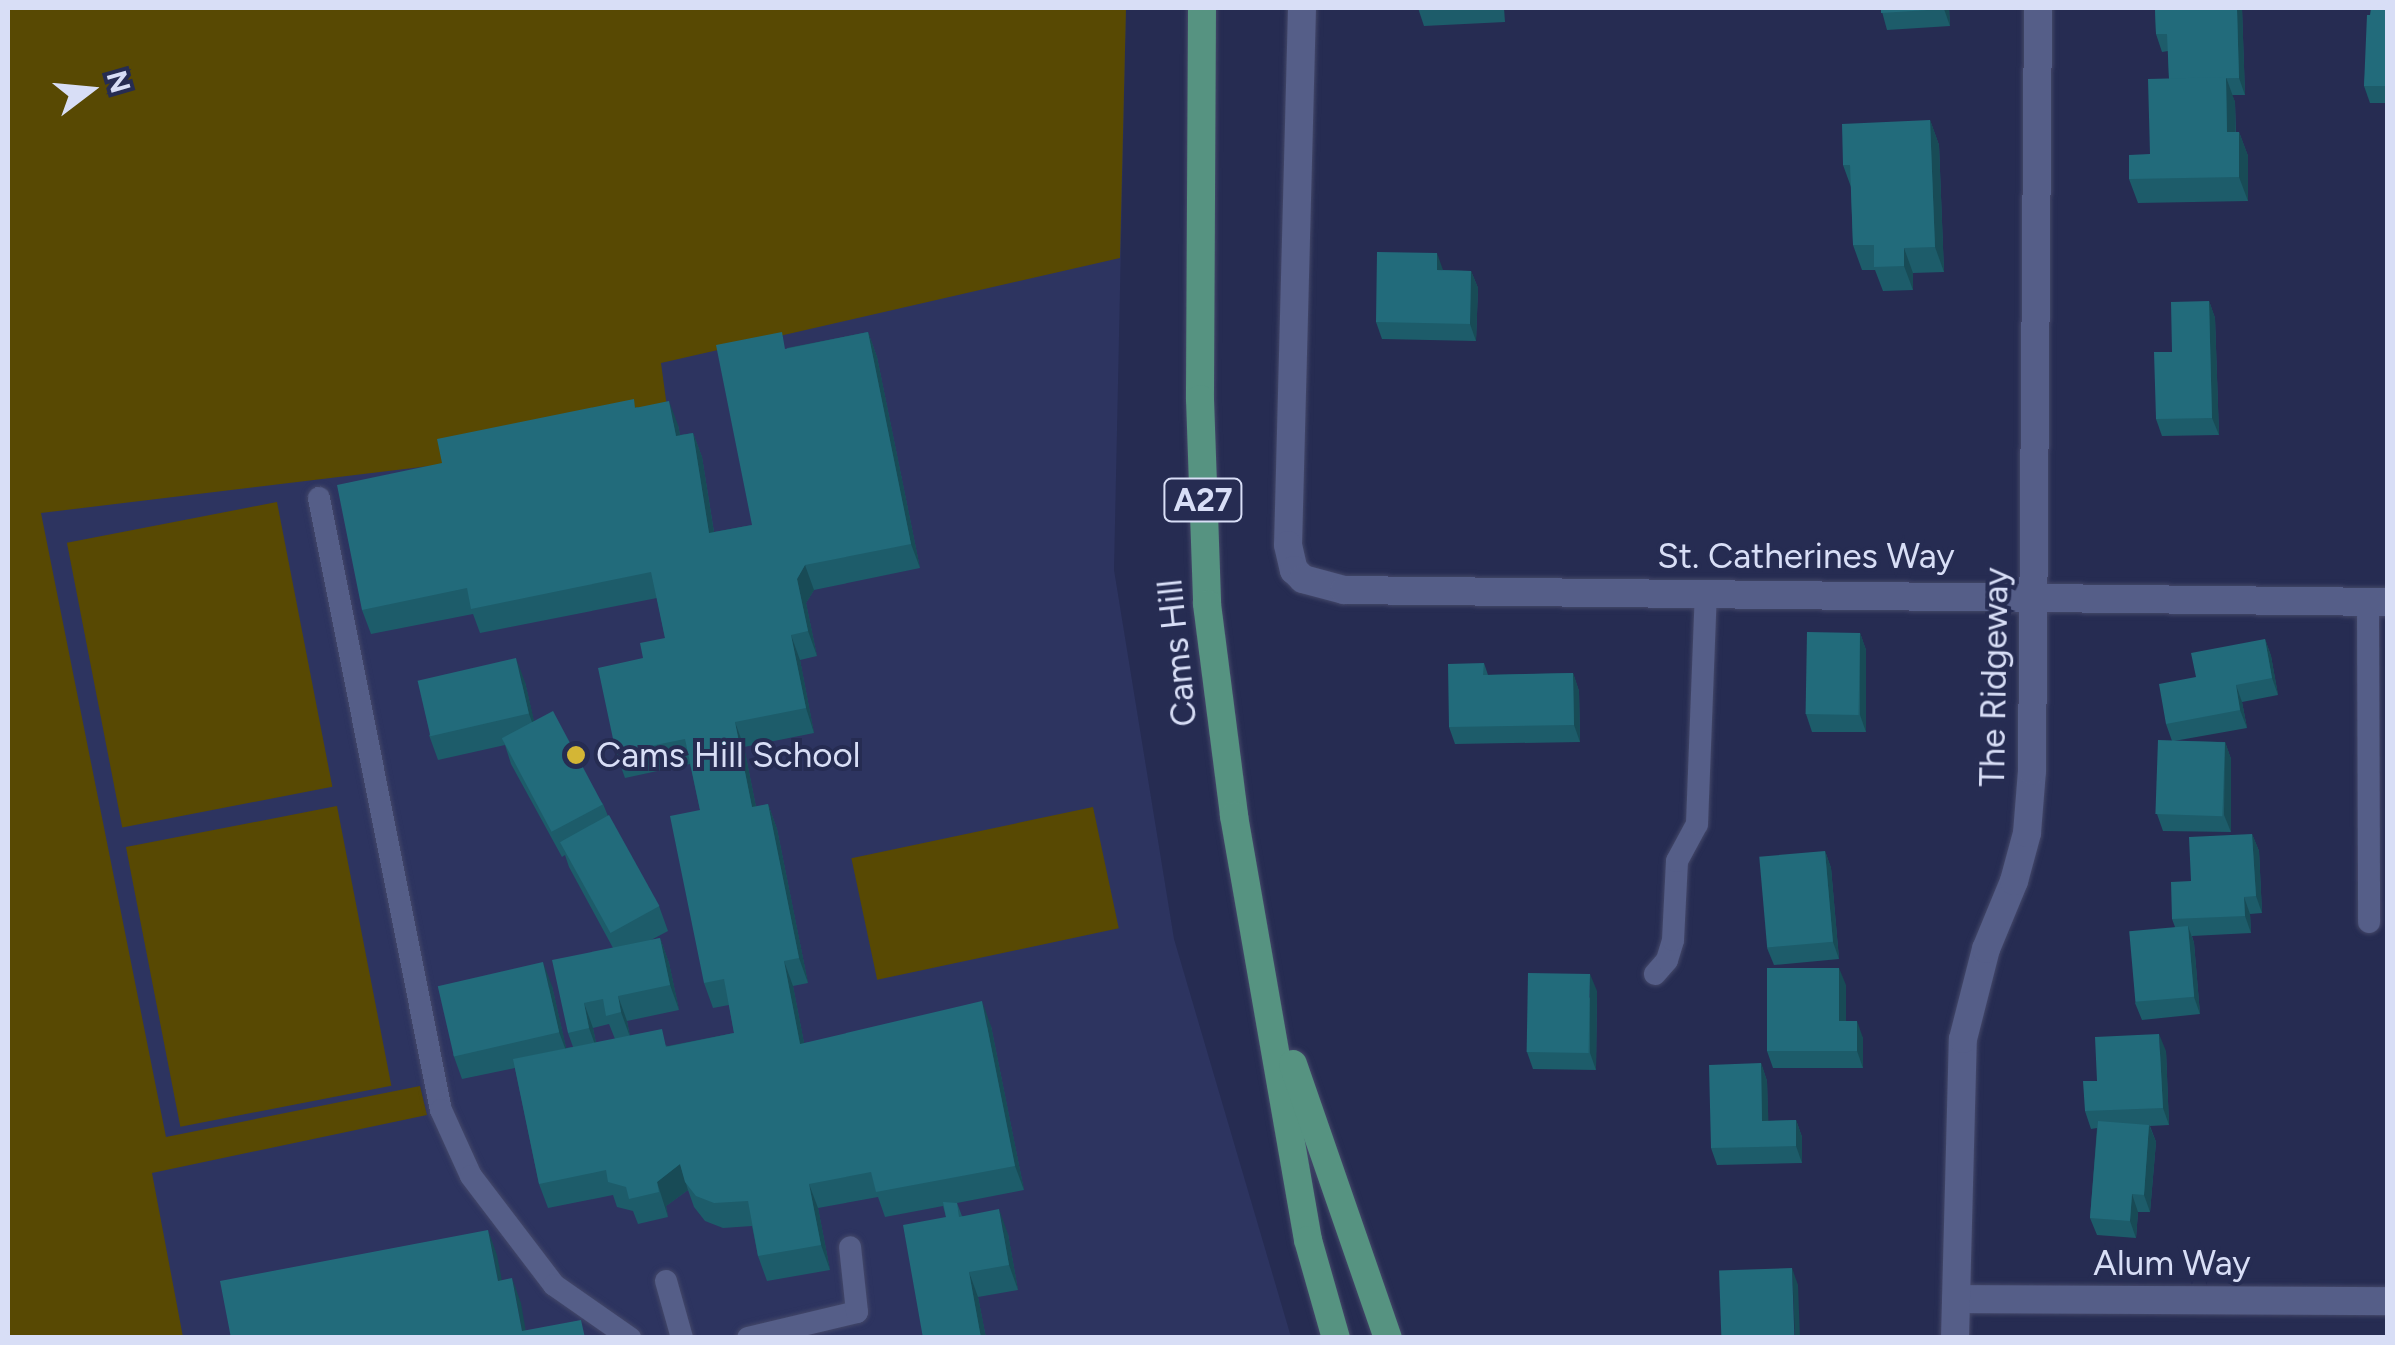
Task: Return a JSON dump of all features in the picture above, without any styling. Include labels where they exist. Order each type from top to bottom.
[{"type":"main road","name":"Cams Hill","points":[[1202,8],[1200,400],[1207,604],[1234,816],[1308,1240],[1336,1338]]},
{"type":"main road","name":"Cams Hill","points":[[1266,987],[1388,1338]]},
{"type":"street","name":"St. Catherines Way","points":[[1302,8],[1288,546],[1294,570],[1304,579],[1344,590],[2378,602]]},
{"type":"street","name":"The Ridgeway","points":[[1955,1338],[1963,1039],[1986,949],[2014,881],[2026,833],[2033,595],[2038,8]]},
{"type":"street","name":"Alum Way","points":[[1956,1299],[2388,1301]]},
{"type":"lane","points":[[319,498],[441,1110],[470,1176],[554,1286],[630,1338]]},
{"type":"lane","points":[[1655,974],[1666,960],[1673,940],[1677,862],[1697,824],[1706,593]]},
{"type":"lane","points":[[2369,922],[2378,602]]},
{"type":"lane","points":[[748,1338],[856,1312],[850,1247]]},
{"type":"lane","points":[[666,1281],[682,1338]]},
{"type":"shaded area","points":[[8,8],[1126,8],[1120,258],[661,363],[670,429],[446,464],[41,513],[166,1137],[420,1086],[427,1115],[152,1173],[183,1337],[8,1337]]},
{"type":"shaded area","name":"Cams Hill School","points":[[1126,8],[1114,570],[1174,939],[1291,1337],[8,1338],[8,64]]},
{"type":"shaded area","points":[[277,502],[332,787],[122,828],[67,543]]},
{"type":"shaded area","points":[[337,806],[391,1086],[180,1127],[126,847]]},
{"type":"shaded area","points":[[1093,807],[1119,928],[877,980],[851,858]]},
{"type":"building","points":[[1881,8],[1944,8],[1944,9],[1881,13]]},
{"type":"building","points":[[2155,8],[2237,8],[2239,78],[2169,79],[2167,34],[2156,34]]},
{"type":"building","points":[[2371,8],[2388,8],[2388,86],[2364,86],[2367,15]]},
{"type":"building","points":[[2226,77],[2227,132],[2239,132],[2239,177],[2129,179],[2129,155],[2150,154],[2148,79]]},
{"type":"building","points":[[1930,120],[1935,247],[1904,248],[1904,266],[1874,267],[1874,245],[1853,245],[1850,165],[1843,165],[1842,124]]},
{"type":"building","points":[[1377,252],[1437,253],[1437,270],[1471,271],[1470,324],[1376,322]]},
{"type":"building","points":[[2209,301],[2212,418],[2156,419],[2154,352],[2172,352],[2171,302]]},
{"type":"building","points":[[782,332],[785,349],[868,332],[911,544],[805,565],[797,579],[808,631],[791,635],[806,708],[735,722],[752,807],[768,804],[799,958],[784,961],[800,1044],[982,1001],[1015,1166],[876,1192],[871,1172],[809,1184],[821,1245],[758,1256],[748,1201],[714,1203],[696,1196],[685,1182],[680,1164],[657,1182],[659,1192],[629,1199],[626,1187],[608,1182],[606,1170],[539,1184],[513,1059],[662,1029],[666,1047],[734,1033],[724,979],[704,983],[670,816],[700,810],[685,739],[616,753],[598,668],[643,658],[640,643],[665,638],[651,572],[471,609],[467,588],[362,610],[337,485],[442,463],[437,439],[634,399],[635,408],[669,401],[676,436],[693,433],[709,533],[752,525],[716,345]]},
{"type":"building","points":[[1807,632],[1860,633],[1859,715],[1806,714]]},
{"type":"building","points":[[2265,639],[2272,678],[2236,685],[2240,710],[2166,724],[2159,684],[2196,677],[2191,653]]},
{"type":"building","points":[[516,658],[529,714],[430,736],[418,681]]},
{"type":"building","points":[[1484,663],[1483,675],[1573,673],[1574,725],[1449,727],[1448,664]]},
{"type":"building","points":[[553,711],[603,805],[552,832],[502,738]]},
{"type":"building","points":[[2158,740],[2225,742],[2222,816],[2155,814]]},
{"type":"building","points":[[609,815],[659,906],[610,933],[560,842]]},
{"type":"building","points":[[2252,834],[2256,896],[2244,897],[2245,916],[2172,919],[2171,882],[2191,881],[2189,837]]},
{"type":"building","points":[[1825,851],[1833,942],[1767,947],[1759,857]]},
{"type":"building","points":[[2188,926],[2194,997],[2135,1002],[2129,931]]},
{"type":"building","points":[[660,938],[670,985],[618,996],[621,1012],[606,1016],[603,999],[584,1003],[589,1028],[568,1033],[552,960]]},
{"type":"building","points":[[543,962],[559,1032],[454,1056],[438,986]]},
{"type":"building","points":[[1767,968],[1839,968],[1839,1021],[1857,1021],[1857,1051],[1767,1051]]},
{"type":"building","points":[[1528,973],[1590,974],[1589,1053],[1527,1052]]},
{"type":"building","points":[[2159,1034],[2163,1108],[2085,1111],[2083,1081],[2097,1081],[2095,1037]]},
{"type":"building","points":[[1761,1063],[1762,1121],[1796,1120],[1796,1146],[1711,1148],[1709,1065]]},
{"type":"building","points":[[2098,1121],[2149,1125],[2144,1195],[2132,1194],[2130,1221],[2090,1218]]},
{"type":"building","points":[[943,1202],[957,1203],[959,1217],[999,1209],[1009,1265],[969,1272],[981,1338],[923,1338],[903,1225],[946,1217]]},
{"type":"building","points":[[488,1230],[498,1281],[512,1278],[522,1331],[581,1320],[585,1338],[231,1338],[220,1281]]},
{"type":"building","points":[[1792,1268],[1794,1338],[1721,1338],[1719,1271]]},
{"type":"place","name":"Cams Hill School","points":[[576,755]]}]
